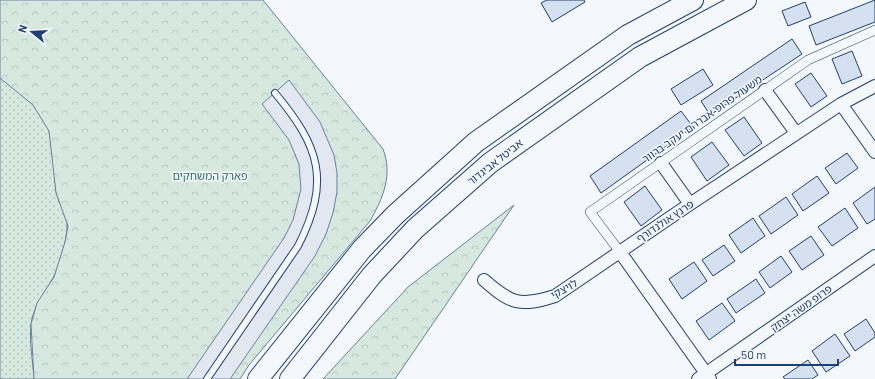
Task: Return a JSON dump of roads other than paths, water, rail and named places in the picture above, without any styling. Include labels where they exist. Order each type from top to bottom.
[{"type":"main road","points":[[258,379],[362,249],[395,215],[476,142],[628,35],[693,0]]},
{"type":"main road","name":"אביטל אביגדור","points":[[290,379],[372,275],[415,229],[490,163],[640,57],[746,0]]},
{"type":"street","name":"משעול פרופ' אברהם יעקב ברוור","points":[[620,252],[590,212],[808,60],[875,30]]},
{"type":"street","name":"פרנץ אולנדורף","points":[[620,252],[796,133],[841,104],[875,86]]},
{"type":"street","points":[[765,90],[796,133]]},
{"type":"street","points":[[841,104],[875,152]]},
{"type":"street","points":[[660,163],[690,204]]},
{"type":"street","points":[[620,252],[705,377]]},
{"type":"street","name":"לויצקי","points":[[484,280],[499,294],[519,303],[538,302],[555,296],[620,252]]},
{"type":"street","name":"פרופ משה יצחק","points":[[705,377],[875,256]]},
{"type":"lane","points":[[207,379],[298,246],[308,226],[314,208],[318,191],[318,175],[310,145],[295,119],[275,93]]},
{"type":"park label","name":"פארק המשחקים","points":[[210,176]]}]
